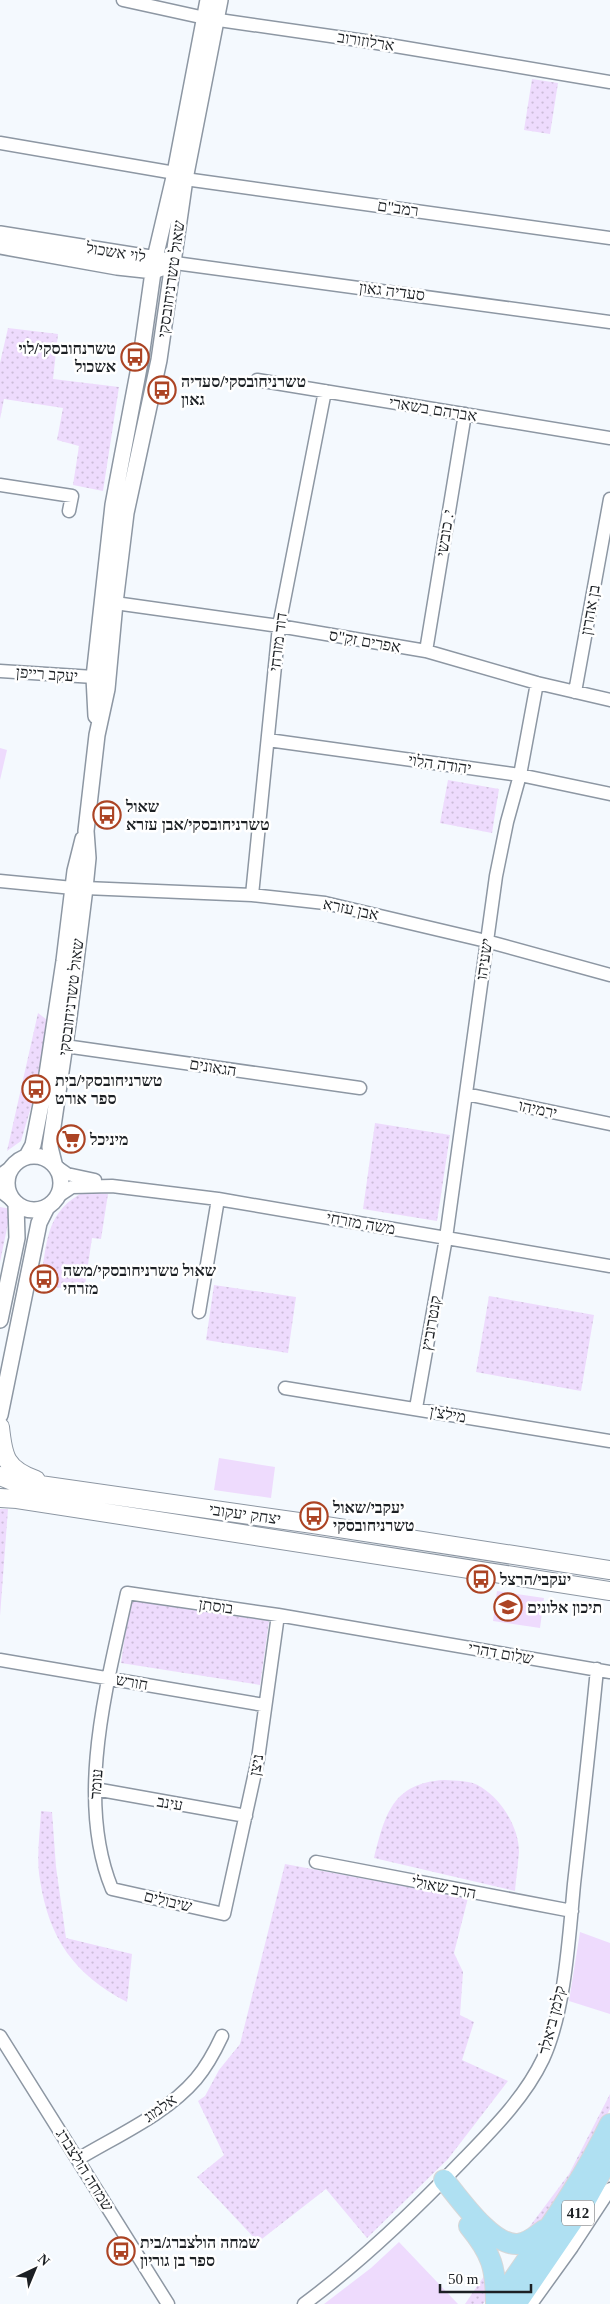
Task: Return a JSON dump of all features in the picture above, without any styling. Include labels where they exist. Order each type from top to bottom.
[{"type":"main road","points":[[0,1427],[3,1452],[10,1465],[22,1475],[57,1487]]},
{"type":"main road","name":"יצחק יעקובי","points":[[0,1476],[12,1481],[303,1522],[610,1570]]},
{"type":"main road","name":"יצחק יעקובי","points":[[0,1498],[610,1591]]},
{"type":"main road","name":"412","points":[[496,2304],[555,2221],[588,2167],[610,2124]]},
{"type":"main road","name":"412","points":[[516,2304],[582,2207],[610,2156]]},
{"type":"main road","points":[[440,2184],[491,2234],[505,2242],[518,2245],[533,2238],[555,2221]]},
{"type":"main road","points":[[440,2184],[482,2242],[495,2269],[496,2304]]},
{"type":"main road","points":[[482,2242],[520,2268],[532,2271],[542,2267]]},
{"type":"street","name":"ארלוזורוב","points":[[122,0],[211,19],[365,41],[610,82]]},
{"type":"street","name":"שאול טשרניחובסקי","points":[[208,0],[211,19]]},
{"type":"street","name":"שאול טשרניחובסקי","points":[[97,735],[94,678],[113,505],[141,357],[155,265],[180,176],[211,19],[220,0]]},
{"type":"street","name":"רמב\"ם","points":[[0,143],[180,176],[610,238]]},
{"type":"street","name":"שאול טשרניחובסקי","points":[[55,1165],[50,1148],[65,1046],[81,892],[78,853],[86,831],[97,735],[107,689],[126,514],[159,360],[174,263],[180,176]]},
{"type":"street","name":"לוי אשכול","points":[[0,234],[155,265]]},
{"type":"street","name":"לוי אשכול","points":[[0,246],[117,267],[174,263]]},
{"type":"street","name":"סעדיה גאון","points":[[174,263],[440,297],[610,322]]},
{"type":"street","points":[[117,267],[134,275],[151,292]]},
{"type":"street","name":"אברהם בשארי","points":[[257,380],[610,438]]},
{"type":"street","name":"דוד מזרחי","points":[[252,895],[278,626],[325,391]]},
{"type":"street","name":"י. כובשי","points":[[426,652],[465,414]]},
{"type":"street","points":[[0,484],[72,496],[69,511]]},
{"type":"street","name":"בן אהרון","points":[[575,692],[610,499]]},
{"type":"street","name":"אפרים זק\"ס","points":[[115,603],[278,626],[426,652],[537,683],[610,700]]},
{"type":"street","name":"יעקב רייפן","points":[[0,671],[94,678]]},
{"type":"street","name":"ישעיהו","points":[[446,1238],[486,941],[507,822],[520,774],[537,683]]},
{"type":"street","name":"יהודה הלוי","points":[[268,740],[520,774],[610,794]]},
{"type":"street","points":[[0,881],[81,892]]},
{"type":"street","name":"שאול טשרניחובסקי","points":[[26,1156],[33,1145],[81,892]]},
{"type":"street","name":"אבן עזרא","points":[[81,892],[252,895],[325,902],[486,941],[610,975]]},
{"type":"street","name":"הגאונים","points":[[65,1046],[360,1088]]},
{"type":"street","name":"ירמיהו","points":[[466,1094],[610,1124]]},
{"type":"street","points":[[0,1175],[26,1156],[38,1154],[55,1165],[61,1182],[52,1202],[39,1223],[0,1415]]},
{"type":"street","points":[[0,1320],[17,1238],[14,1202],[7,1185],[7,1178],[14,1165]]},
{"type":"street","name":"משה מזרחי","points":[[55,1165],[67,1174],[112,1186]]},
{"type":"street","name":"משה מזרחי","points":[[52,1202],[72,1187],[112,1186],[218,1198],[610,1266]]},
{"type":"street","points":[[0,1191],[14,1202],[31,1211],[52,1202]]},
{"type":"street","points":[[199,1312],[218,1198]]},
{"type":"street","name":"קנטרוביץ","points":[[416,1408],[446,1238]]},
{"type":"street","name":"מילצ'ן","points":[[285,1388],[610,1441]]},
{"type":"street","name":"בוסתן","points":[[108,1678],[127,1593],[392,1634]]},
{"type":"street","name":"ניצן","points":[[224,1914],[258,1759],[278,1615]]},
{"type":"street","name":"שלום דהרי","points":[[392,1634],[610,1672]]},
{"type":"street","name":"חורש","points":[[0,1660],[264,1705]]},
{"type":"street","name":"קלמן ביאלר","points":[[304,2304],[336,2280],[440,2184],[497,2125],[523,2091],[542,2060],[548,2045],[559,2000],[572,1911],[597,1669]]},
{"type":"street","name":"עומר","points":[[108,1678],[95,1789],[94,1820],[102,1865],[112,1889]]},
{"type":"street","name":"עינב","points":[[95,1789],[246,1816]]},
{"type":"street","name":"הרב שאולי","points":[[316,1862],[572,1911]]},
{"type":"street","name":"שיבולים","points":[[112,1889],[224,1914]]},
{"type":"street","name":"שמחה הולצברג","points":[[0,2036],[168,2304]]},
{"type":"street","name":"אלמוג","points":[[78,2159],[157,2112],[176,2098],[204,2068],[222,2036]]},
{"type":"street","points":[[531,2304],[610,2189]]},
{"type":"shaded area","points":[[532,79],[558,83],[550,134],[524,130]]},
{"type":"shaded area","points":[[8,328],[58,334],[53,379],[119,387],[103,491],[73,485],[79,446],[57,440],[63,408],[4,399],[0,419],[0,363]]},
{"type":"shaded area","points":[[0,748],[7,750],[0,780]]},
{"type":"shaded area","points":[[448,780],[499,789],[492,833],[440,823]]},
{"type":"shaded area","points":[[38,1013],[51,1023],[48,1049],[21,1141],[7,1151]]},
{"type":"shaded area","points":[[375,1123],[450,1135],[437,1221],[363,1209]]},
{"type":"shaded area","points":[[84,1192],[108,1194],[101,1239],[92,1238],[84,1291],[40,1285],[46,1244],[54,1220],[61,1209]]},
{"type":"shaded area","points":[[0,1207],[11,1209],[0,1262]]},
{"type":"shaded area","points":[[214,1285],[296,1297],[288,1353],[206,1340]]},
{"type":"shaded area","points":[[489,1296],[594,1315],[581,1391],[476,1372]]},
{"type":"shaded area","points":[[219,1458],[275,1467],[271,1498],[214,1490]]},
{"type":"shaded area","points":[[0,1509],[8,1509],[0,1616]]},
{"type":"shaded area","points":[[497,1591],[544,1598],[540,1628],[493,1621]]},
{"type":"shaded area","points":[[130,1600],[269,1621],[260,1685],[121,1663]]},
{"type":"shaded area","points":[[444,1780],[463,1781],[477,1785],[496,1799],[508,1815],[516,1834],[519,1852],[515,1891],[374,1858],[387,1815],[402,1795],[413,1787],[427,1782]]},
{"type":"shaded area","points":[[41,1811],[52,1812],[56,1867],[66,1938],[132,1954],[127,2002],[108,1991],[79,1967],[67,1953],[50,1920],[44,1901],[39,1871],[38,1854]]},
{"type":"shaded area","points":[[285,1864],[468,1898],[454,1953],[463,1972],[460,2015],[474,2022],[462,2060],[508,2081],[448,2159],[367,2238],[326,2189],[258,2242],[197,2177],[224,2155],[198,2101],[205,2096],[219,2070],[240,2044]]},
{"type":"shaded area","points":[[580,1932],[610,1943],[610,2014],[569,2001]]},
{"type":"shaded area","points":[[610,2094],[610,2109],[582,2164],[547,2215],[524,2234],[569,2174]]},
{"type":"shaded area","points":[[399,2242],[458,2304],[324,2304],[371,2268]]},
{"type":"shaded area","points":[[493,2263],[494,2288],[483,2304],[465,2304]]},
{"type":"place","name":"טשרנחובסקי/לוי אשכול","points":[[135,357]]},
{"type":"place","name":"טשרניחובסקי/סעדיה גאון","points":[[162,390]]},
{"type":"place","name":"שאול טשרניחובסקי/אבן עזרא","points":[[107,815]]},
{"type":"place","name":"טשרניחובסקי/בית ספר אורט","points":[[36,1089]]},
{"type":"place","name":"מיניכל","points":[[71,1139]]},
{"type":"place","name":"שאול טשרניחובסקי/משה מזרחי","points":[[44,1279]]},
{"type":"place","name":"יעקבי/שאול טשרניחובסקי","points":[[314,1516]]},
{"type":"place","name":"יעקבי/הרצל","points":[[481,1579]]},
{"type":"place","name":"תיכון אלונים","points":[[508,1607]]},
{"type":"place","name":"שמחה הולצברג/בית ספר בן גוריון","points":[[121,2251]]}]
